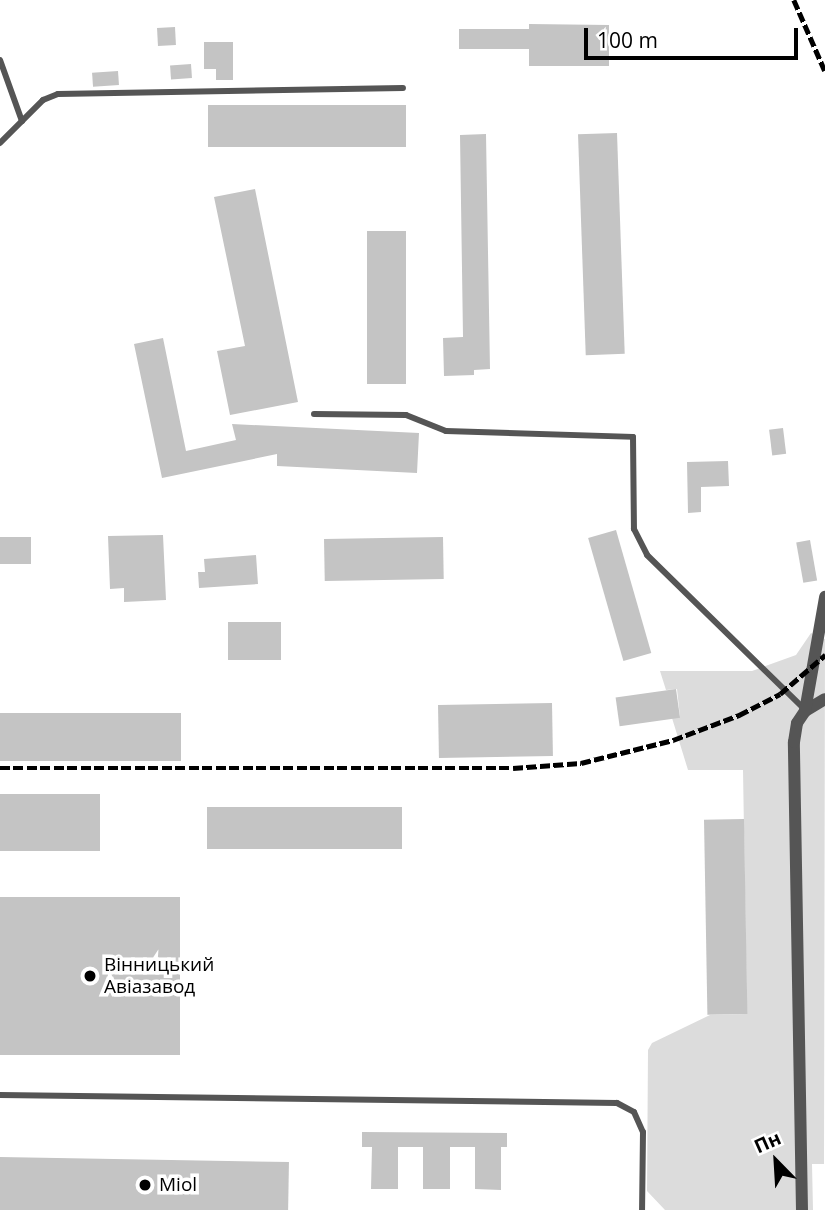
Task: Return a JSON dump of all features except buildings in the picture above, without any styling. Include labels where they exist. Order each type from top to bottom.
[{"type":"street","points":[[802,1210],[794,742],[797,723],[805,711],[825,597]]},
{"type":"street","points":[[805,711],[825,699]]},
{"type":"lane","points":[[0,60],[22,121]]},
{"type":"lane","points":[[0,143],[43,100],[65,94],[404,88]]},
{"type":"lane","points":[[314,414],[406,415],[446,432],[633,437],[634,529],[648,555],[805,711]]},
{"type":"lane","points":[[0,1095],[617,1103],[634,1112],[643,1132],[642,1210]]},
{"type":"shaded area","points":[[811,633],[825,639],[824,1164],[812,1164],[813,1210],[665,1210],[647,1191],[648,1050],[652,1043],[710,1015],[747,1014],[743,770],[688,770],[672,718],[680,717],[677,689],[666,690],[660,671],[752,671],[796,655]]},
{"type":"railway","points":[[794,0],[825,71]]},
{"type":"railway","points":[[0,768],[513,768],[581,763],[673,740],[739,715],[780,694],[825,655]]},
{"type":"place","name":"Вінницький Авіазавод","points":[[90,976]]},
{"type":"place","name":"Miol","points":[[145,1185]]}]
